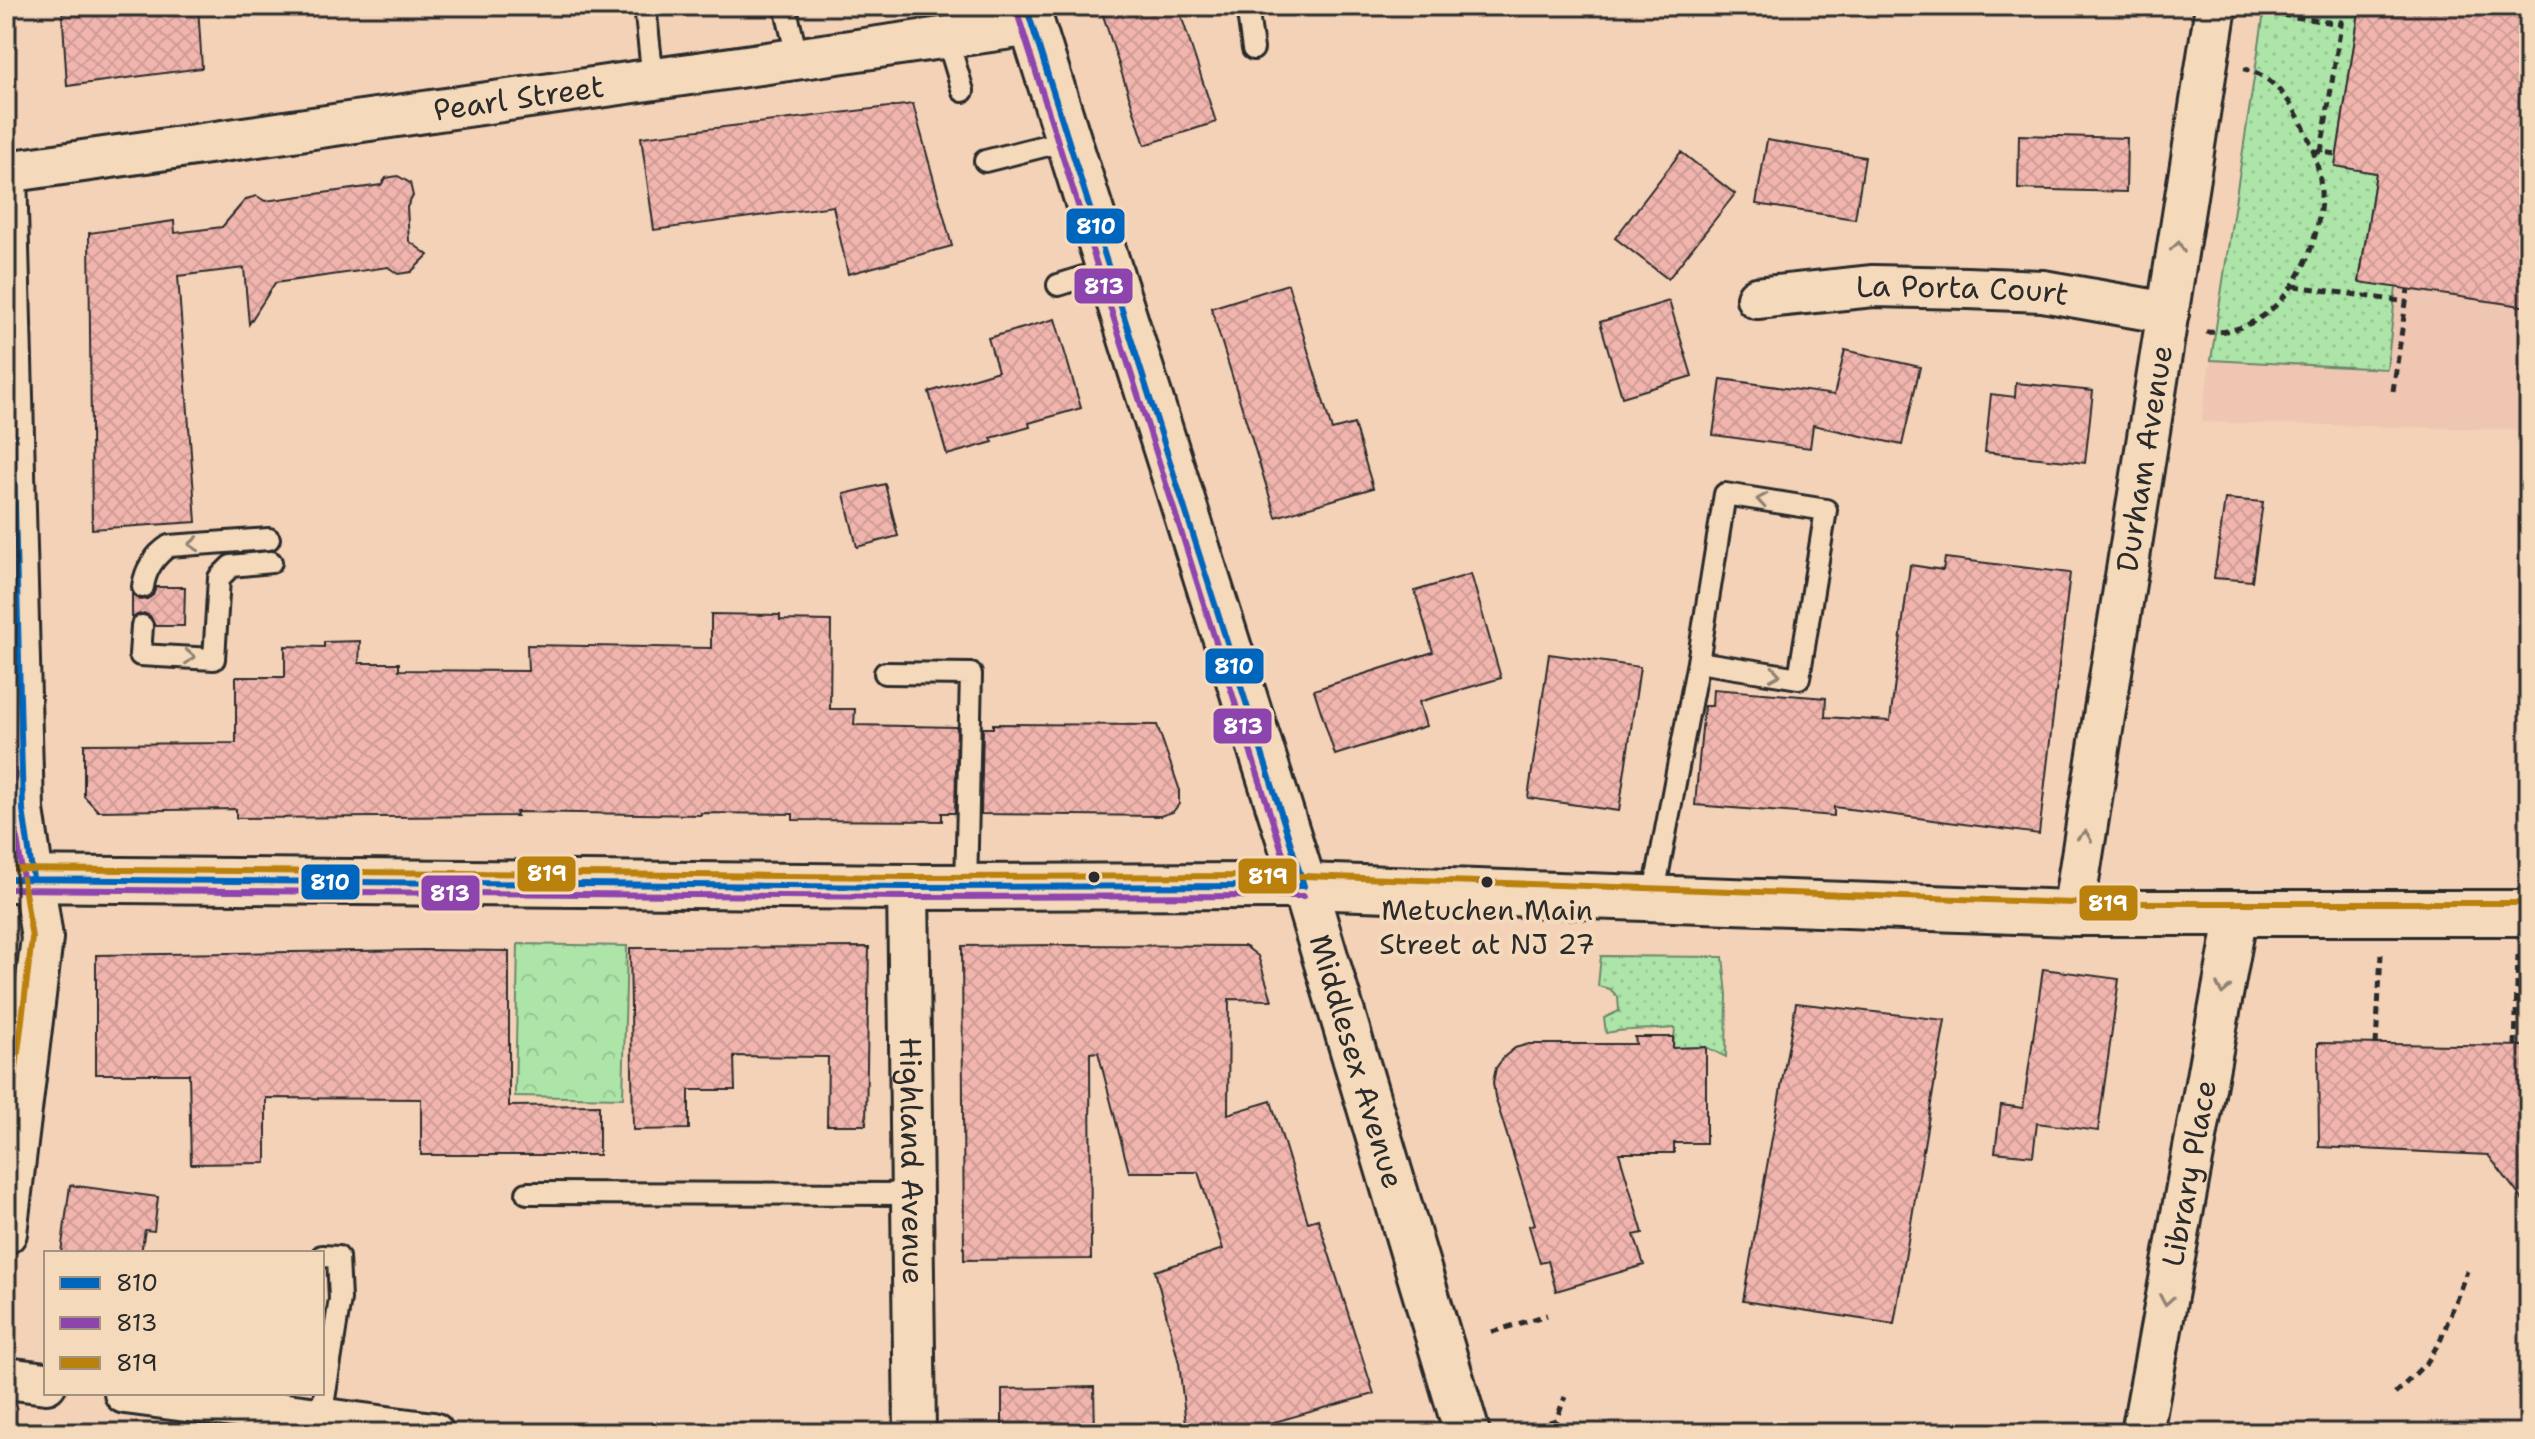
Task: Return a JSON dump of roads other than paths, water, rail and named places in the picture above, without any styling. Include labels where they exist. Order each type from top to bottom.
[{"type":"main road","name":"Middlesex Avenue","points":[[1029,15],[1304,886],[1467,1433]]},
{"type":"main road","points":[[19,878],[908,887],[1304,886],[2073,913],[2524,913]]},
{"type":"street","name":"Durham Avenue","points":[[2073,913],[2208,63],[2228,7]]},
{"type":"street","name":"Pearl Street","points":[[6,172],[947,38],[1029,15]]},
{"type":"street","points":[[6,172],[23,810],[19,878],[42,938],[6,1233]]},
{"type":"street","name":"La Porta Court","points":[[1757,298],[1873,286],[2043,291],[2167,321]]},
{"type":"street","name":"Highland Avenue","points":[[908,887],[915,1433]]},
{"type":"street","name":"Library Place","points":[[2142,1433],[2237,913]]},
{"type":"street","points":[[6,1378],[44,1383]]},
{"type":"street","points":[[141,1395],[433,1433]]},
{"type":"lane","points":[[645,6],[653,80]]},
{"type":"lane","points":[[785,6],[798,60]]},
{"type":"lane","points":[[1247,6],[1253,49]]},
{"type":"lane","points":[[947,38],[963,91]]},
{"type":"lane","points":[[985,161],[1068,140]]},
{"type":"lane","points":[[1058,285],[1109,269]]},
{"type":"lane","points":[[1653,898],[1698,662],[1725,494],[1826,510],[1799,678],[1698,662]]},
{"type":"lane","points":[[143,587],[150,565],[160,551],[169,546],[269,539]]},
{"type":"lane","points":[[142,626],[140,655],[214,659],[219,578],[231,566],[271,562]]},
{"type":"lane","points":[[885,673],[971,674],[966,887]]},
{"type":"lane","points":[[527,1193],[912,1194]]},
{"type":"lane","points":[[321,1418],[340,1299],[338,1257],[324,1256]]},
{"type":"place","name":"Metuchen Main Street at NJ 27","points":[[1487,882]]}]
